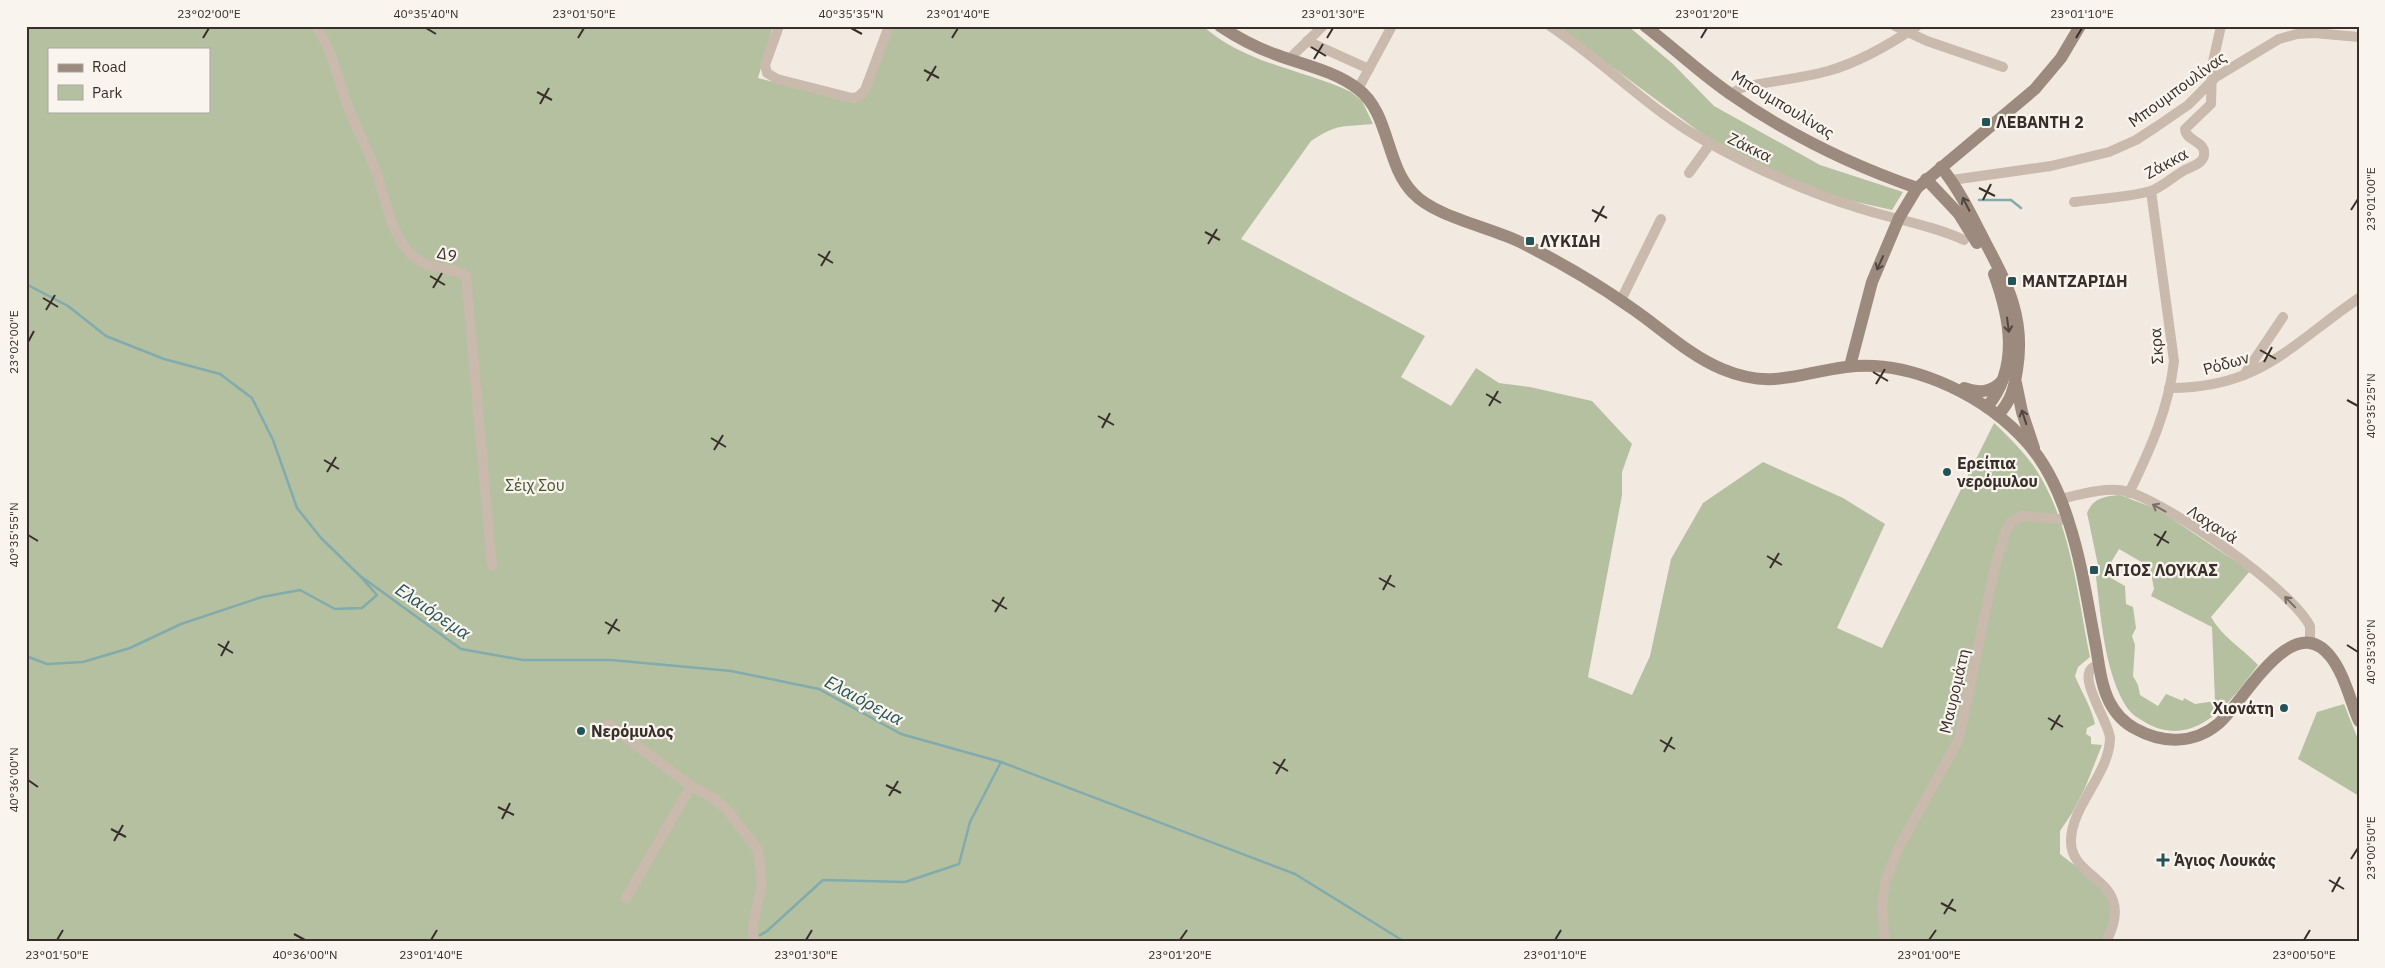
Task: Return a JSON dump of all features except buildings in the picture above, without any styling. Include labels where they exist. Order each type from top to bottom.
[{"type":"main road","points":[[1220,26],[1264,50],[1336,76],[1358,89],[1368,98],[1375,109],[1402,177],[1412,192],[1421,200],[1445,213],[1519,241],[1621,300],[1718,368],[1746,378],[1785,380],[1850,366],[1886,368],[1977,392],[1984,392],[2010,379]]},
{"type":"main road","name":"Μπουμπουλίνας","points":[[1645,26],[1731,94],[1797,134],[1836,154],[1916,188]]},
{"type":"main road","points":[[1850,366],[1872,282],[1899,218],[1916,188],[2002,119],[2035,89],[2061,58],[2080,26]]},
{"type":"main road","points":[[1941,167],[1952,180],[1999,266],[2014,302],[2020,330],[2020,354],[2010,379],[1987,407]]},
{"type":"main road","points":[[1926,179],[1959,214],[1992,269],[2004,307],[2009,330],[2012,396],[1998,415]]},
{"type":"main road","points":[[2010,379],[2036,453],[2061,499],[2069,520],[2099,666],[2109,701],[2125,722],[2155,737],[2179,740],[2198,736],[2217,725],[2275,657],[2293,645],[2310,643],[2322,648],[2332,658],[2359,721]]},
{"type":"main road","points":[[1941,381],[1969,395],[1998,415],[2036,453]]},
{"type":"street","name":"Δ9","points":[[316,26],[331,55],[348,106],[378,176],[392,227],[408,251],[418,261],[435,269],[461,273],[466,276],[492,566]]},
{"type":"street","points":[[779,26],[765,65],[769,75],[777,79],[855,98],[863,93],[867,85],[888,26]]},
{"type":"street","points":[[1289,59],[1323,26]]},
{"type":"street","points":[[1358,89],[1392,26]]},
{"type":"street","name":"Ζάκκα","points":[[1550,26],[1580,46],[1663,114],[1710,144],[1818,195],[1864,210],[1938,229],[1964,240]]},
{"type":"street","points":[[1895,26],[1932,43],[2003,66]]},
{"type":"street","points":[[1731,94],[1747,87],[1801,78],[1837,68],[1872,54],[1917,26]]},
{"type":"street","points":[[2212,80],[2212,68],[2221,26]]},
{"type":"street","name":"Μπουμπουλίνας","points":[[1952,180],[2051,166],[2109,152],[2136,140],[2180,111],[2212,80],[2284,37],[2314,33],[2354,33]]},
{"type":"street","points":[[1307,41],[1368,69]]},
{"type":"street","name":"Ζάκκα","points":[[2074,202],[2151,191],[2184,170],[2196,166],[2202,159],[2204,152],[2201,145],[2187,135],[2185,129],[2211,104],[2212,80]]},
{"type":"street","points":[[1689,172],[1710,144]]},
{"type":"street","name":"Σκρα","points":[[2130,492],[2158,430],[2169,388],[2174,353],[2151,191]]},
{"type":"street","points":[[1621,300],[1661,218]]},
{"type":"street","name":"Ρόδων","points":[[2169,388],[2209,384],[2244,375],[2270,364],[2359,298]]},
{"type":"street","points":[[2244,375],[2283,317]]},
{"type":"street","name":"Λαχανά","points":[[2061,499],[2104,491],[2130,492],[2191,526],[2264,578],[2307,620],[2311,628],[2310,643]]},
{"type":"street","name":"Μαυρομάτη","points":[[1885,942],[1882,908],[1884,883],[1898,850],[1959,739],[1995,566],[2005,532],[2011,522],[2019,517],[2069,520]]},
{"type":"street","points":[[2099,666],[2095,666],[2088,672],[2087,681],[2108,726],[2110,738],[2104,761],[2077,817],[2070,841],[2073,854],[2112,896],[2115,917],[2112,931],[2106,942]]},
{"type":"street","points":[[608,724],[691,786],[713,798],[727,810],[758,850],[762,884],[753,924],[753,936],[756,942]]},
{"type":"street","points":[[626,898],[691,786]]},
{"type":"green space","name":"Σέιχ Σου","points":[[26,26],[773,26],[758,78],[854,103],[864,98],[870,88],[893,26],[1203,26],[1219,39],[1255,58],[1351,92],[1362,101],[1373,124],[1335,129],[1311,141],[1241,239],[1425,336],[1401,377],[1451,406],[1476,368],[1499,383],[1530,387],[1592,401],[1632,444],[1622,472],[1622,495],[1588,677],[1632,695],[1650,656],[1671,559],[1703,503],[1763,462],[1843,498],[1885,524],[1837,628],[1882,648],[1994,423],[2021,450],[2035,468],[2047,489],[2065,535],[2090,657],[2078,667],[2075,676],[2089,705],[2095,724],[2087,728],[2086,734],[2091,737],[2091,744],[2102,745],[2085,788],[2060,831],[2060,854],[2104,890],[2109,897],[2111,908],[2109,923],[2103,942],[26,942]]},
{"type":"green space","points":[[1557,26],[1628,26],[1673,64],[1714,106],[1820,165],[1903,192],[1892,210],[1817,193],[1705,136]]},
{"type":"green space","points":[[2120,495],[2159,510],[2250,571],[2211,617],[2227,637],[2258,665],[2237,692],[2213,716],[2199,725],[2184,730],[2167,730],[2150,725],[2135,716],[2124,703],[2112,673],[2104,641],[2096,577],[2099,570],[2087,513],[2096,501],[2105,497]],"holes":[[[2119,549],[2150,567],[2154,589],[2151,596],[2212,627],[2215,701],[2195,704],[2184,698],[2183,701],[2166,694],[2158,706],[2140,695],[2138,685],[2133,676],[2135,645],[2132,636],[2136,628],[2133,607],[2126,604],[2125,586],[2104,574]]]},
{"type":"green space","points":[[2344,704],[2359,742],[2359,796],[2298,759],[2317,712]]},
{"type":"waterway","points":[[1979,200],[2011,200],[2021,208]]},
{"type":"waterway","points":[[26,284],[68,306],[106,336],[164,359],[220,374],[252,398],[273,440],[297,508],[321,538],[359,575]]},
{"type":"waterway","name":"Ελαιόρεμα","points":[[26,656],[47,664],[83,662],[130,648],[181,624],[262,597],[300,590],[335,609],[362,608],[377,595],[359,575],[461,649],[523,660],[611,660],[731,671],[819,689],[901,734],[1001,762]]},
{"type":"waterway","points":[[757,937],[767,931],[823,880],[905,882],[959,864],[970,822],[1001,762],[1295,874],[1405,942]]},
{"type":"place","name":"ΛΕΒΑΝΤΗ 2","points":[[1986,122]]},
{"type":"place","name":"ΛΥΚΙΔΗ","points":[[1530,241]]},
{"type":"place","name":"ΜΑΝΤΖΑΡΙΔΗ","points":[[2012,281]]},
{"type":"place","name":"Ερείπια νερόμυλου","points":[[1947,472]]},
{"type":"place","name":"ΑΓΙΟΣ ΛΟΥΚΑΣ","points":[[2094,570]]},
{"type":"place","name":"Χιονάτη","points":[[2284,708]]},
{"type":"place","name":"Νερόμυλος","points":[[581,731]]},
{"type":"place","name":"Άγιος Λουκάς","points":[[2163,860]]}]
